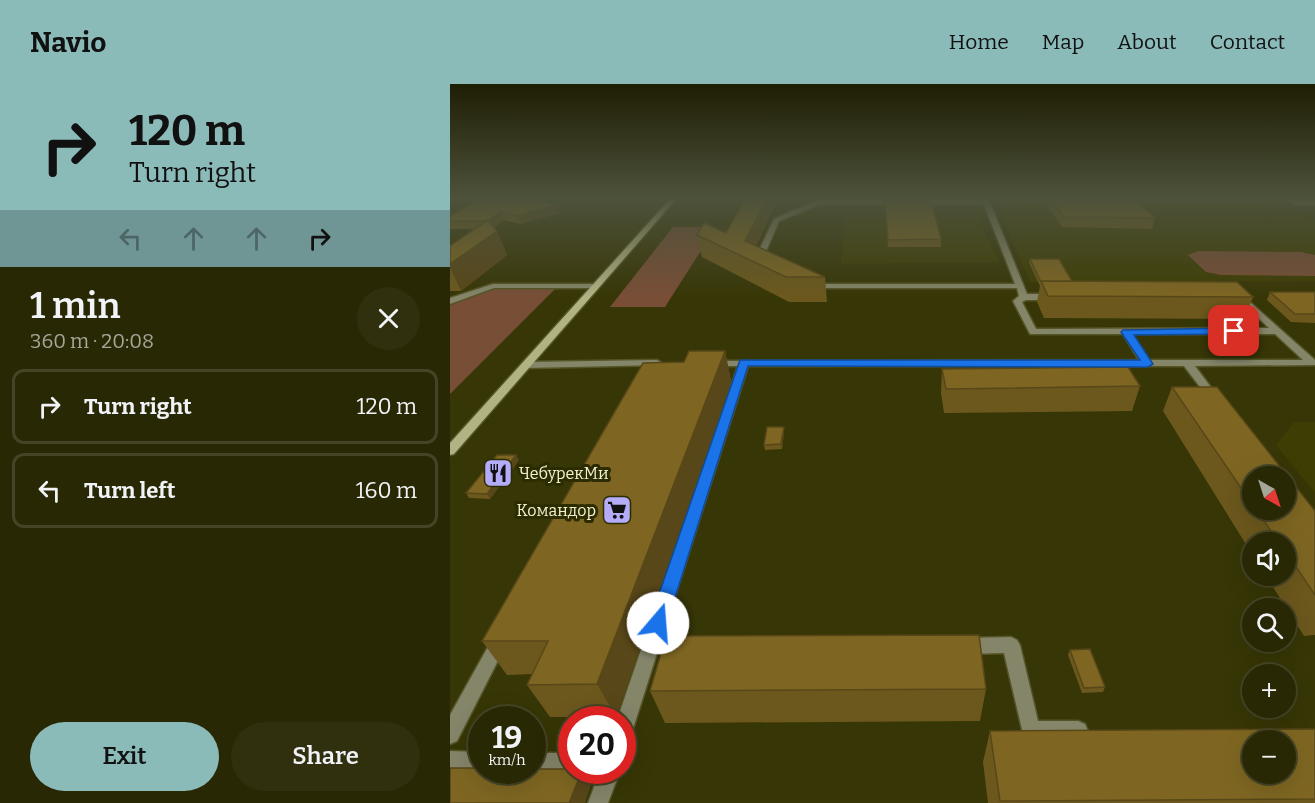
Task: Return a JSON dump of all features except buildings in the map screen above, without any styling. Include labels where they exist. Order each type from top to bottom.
[{"type":"main road","points":[[450,451],[644,232]]},
{"type":"lane","points":[[767,268],[757,264],[771,232]]},
{"type":"lane","points":[[998,232],[1024,297]]},
{"type":"lane","points":[[450,299],[493,286],[596,286]]},
{"type":"lane","points":[[806,286],[1020,286]]},
{"type":"lane","points":[[1070,297],[1024,297],[1017,301],[1033,332],[1278,331]]},
{"type":"lane","points":[[697,363],[1312,363],[1242,298],[1230,298]]},
{"type":"lane","points":[[1126,332],[1148,364]]},
{"type":"lane","points":[[631,706],[744,363]]},
{"type":"lane","points":[[1188,364],[1224,411]]},
{"type":"lane","points":[[526,365],[653,367]]},
{"type":"lane","points":[[450,734],[506,631]]},
{"type":"lane","points":[[953,646],[1011,645],[1031,731],[1090,731]]},
{"type":"lane","points":[[450,761],[468,762]]},
{"type":"lane","points":[[598,803],[605,784]]},
{"type":"shaded area","points":[[669,232],[713,232],[665,307],[610,307]]},
{"type":"shaded area","points":[[844,232],[985,232],[999,262],[841,264]]},
{"type":"shaded area","points":[[1008,232],[1315,232],[1315,281],[1030,282]]},
{"type":"shaded area","points":[[1198,251],[1301,252],[1315,255],[1315,276],[1221,275],[1206,272],[1188,255]]},
{"type":"shaded area","points":[[556,287],[450,394],[450,304],[494,288]]},
{"type":"shaded area","points":[[1294,422],[1315,422],[1315,493],[1296,470],[1296,466],[1293,466],[1276,445]]},
{"type":"place","name":"ЧебурекМи","points":[[498,473]]},
{"type":"place","name":"Командор","points":[[617,510]]},
{"type":"route","points":[[658,623],[744,363],[1148,364],[1126,332],[1234,331]]}]
